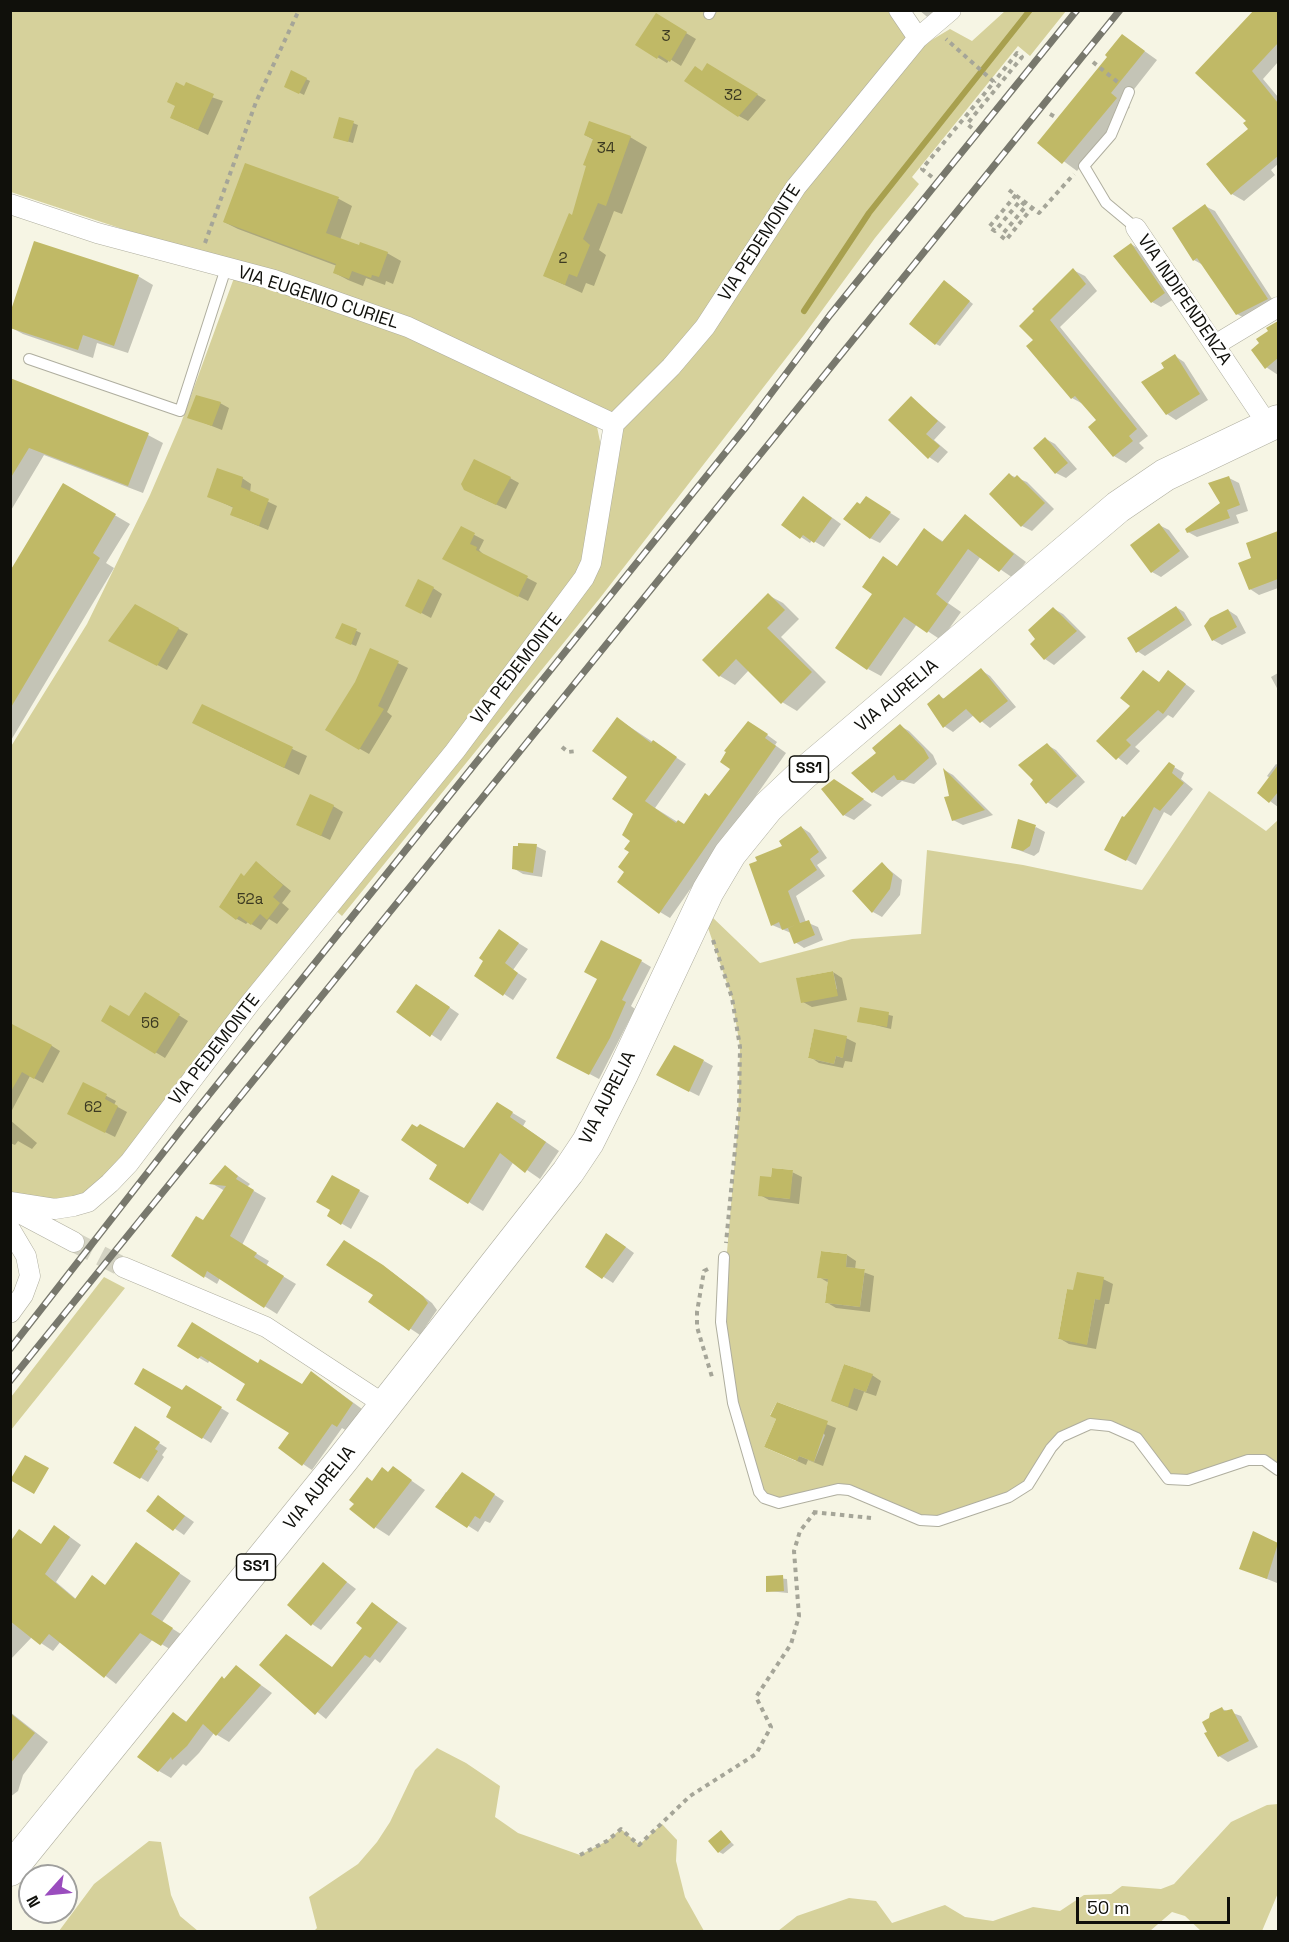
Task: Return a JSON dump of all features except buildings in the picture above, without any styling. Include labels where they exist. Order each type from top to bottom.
[{"type":"main road","name":"VIA AURELIA","points":[[10,1869],[500,1263],[588,1142],[699,909],[730,854],[768,807],[802,775],[1141,490],[1215,449],[1273,423]]},
{"type":"street","points":[[899,10],[918,38]]},
{"type":"street","name":"VIA PEDEMONTE","points":[[10,1202],[55,1209],[74,1206],[88,1202],[110,1183],[129,1163],[251,1002],[455,751],[584,578],[591,563],[614,424],[671,367],[705,327],[796,187],[918,38],[947,14]]},
{"type":"street","name":"VIA EUGENIO CURIEL","points":[[10,204],[97,233],[274,280],[408,327],[614,424]]},
{"type":"street","name":"VIA INDIPENDENZA","points":[[1136,228],[1215,345],[1273,423]]},
{"type":"street","points":[[1215,345],[1278,307]]},
{"type":"street","points":[[10,1208],[74,1242]]},
{"type":"street","points":[[10,1229],[26,1256],[30,1276],[23,1295],[10,1313]]},
{"type":"street","points":[[123,1267],[266,1327],[385,1406]]},
{"type":"lane","points":[[1084,166],[1111,135],[1130,92]]},
{"type":"lane","name":"VIA INDIPENDENZA","points":[[1084,166],[1106,203],[1136,228]]},
{"type":"lane","points":[[29,359],[180,411],[226,268]]},
{"type":"lane","points":[[724,1257],[721,1322],[730,1384],[754,1477],[759,1492],[764,1498],[779,1503],[838,1489],[849,1490],[920,1520],[938,1521],[1009,1497],[1028,1485],[1051,1448],[1062,1437],[1090,1424],[1110,1426],[1137,1438],[1168,1479],[1188,1480],[1248,1460],[1264,1460],[1278,1470]]},
{"type":"path","points":[[199,261],[256,102],[299,10]]},
{"type":"path","points":[[947,14],[946,39],[994,82]]},
{"type":"path","points":[[932,177],[922,169],[1017,53],[1022,57],[967,124],[972,128]]},
{"type":"path","points":[[1093,62],[1130,92]]},
{"type":"path","points":[[1050,114],[1057,118]]},
{"type":"path","points":[[1010,190],[1039,213],[1061,186],[1084,166]]},
{"type":"path","points":[[1016,195],[989,227],[994,231],[1020,201],[1026,206],[1000,236],[1006,240],[1032,208]]},
{"type":"path","points":[[562,747],[568,752],[577,751]]},
{"type":"path","points":[[699,909],[705,919],[732,998],[741,1047],[739,1116],[724,1257]]},
{"type":"path","points":[[580,1855],[607,1841],[621,1829],[639,1845],[690,1796],[756,1754],[771,1727],[756,1697],[791,1644],[799,1616],[794,1551],[800,1531],[815,1512]]},
{"type":"shaded area","points":[[895,10],[914,37],[703,325],[613,420],[409,324],[11,192],[11,11]]},
{"type":"shaded area","points":[[1005,11],[1066,11],[1030,56],[1018,46],[912,177],[919,184],[875,238],[804,335],[600,598],[342,916],[333,908],[587,587],[621,426],[800,190],[915,50],[950,29],[972,41]]},
{"type":"shaded area","points":[[234,278],[406,332],[596,422],[603,456],[579,574],[493,688],[124,1158],[96,1187],[73,1201],[11,1195],[10,748],[87,624],[150,495],[181,423]]},
{"type":"shaded area","points":[[1209,791],[1266,831],[1278,820],[1278,1470],[1264,1460],[1208,1474],[1168,1479],[1125,1431],[1090,1424],[1061,1437],[1028,1485],[1009,1497],[923,1520],[849,1490],[779,1503],[764,1498],[733,1403],[721,1322],[738,1123],[740,1047],[732,998],[705,919],[710,915],[760,963],[852,939],[921,934],[927,850],[1023,865],[1142,890]],"holes":[[[833,971],[837,989],[829,990],[797,978]],[[814,1030],[843,1058],[836,1056],[834,1064],[808,1058]],[[772,1168],[793,1170],[789,1199],[758,1195],[771,1177]],[[821,1251],[847,1254],[846,1267],[865,1269],[860,1307],[825,1303],[828,1279],[818,1278]],[[1067,1289],[1100,1300],[1095,1299],[1087,1344],[1058,1339]],[[844,1364],[872,1374],[866,1392],[838,1382]],[[777,1402],[799,1410],[825,1435],[814,1462],[799,1456],[796,1461],[764,1447],[776,1419],[770,1415]]]},
{"type":"shaded area","points":[[104,1277],[125,1288],[11,1430],[11,1397]]},
{"type":"shaded area","points":[[437,1748],[466,1763],[500,1786],[495,1817],[518,1833],[580,1855],[607,1841],[621,1829],[639,1845],[662,1824],[677,1840],[676,1861],[685,1897],[704,1931],[314,1931],[317,1928],[309,1897],[358,1864],[377,1842],[390,1822],[415,1770]]},
{"type":"shaded area","points":[[1278,1804],[1278,1893],[1262,1931],[1201,1931],[1185,1916],[1172,1912],[1150,1931],[778,1931],[797,1916],[849,1898],[876,1901],[892,1923],[945,1905],[965,1917],[993,1921],[1033,1907],[1060,1911],[1084,1895],[1111,1894],[1122,1886],[1161,1889],[1174,1884],[1231,1822],[1267,1805]]},
{"type":"shaded area","points":[[149,1841],[161,1842],[171,1895],[180,1916],[198,1931],[59,1931],[64,1924],[78,1924],[78,1905],[94,1884]]},
{"type":"waterway","points":[[804,311],[869,213],[1030,10]]},
{"type":"tunnel","points":[[74,1242],[123,1267]]},
{"type":"railway","points":[[10,1349],[191,1117],[746,427],[830,315],[1077,10]]},
{"type":"railway","points":[[10,1381],[1120,10]]}]
